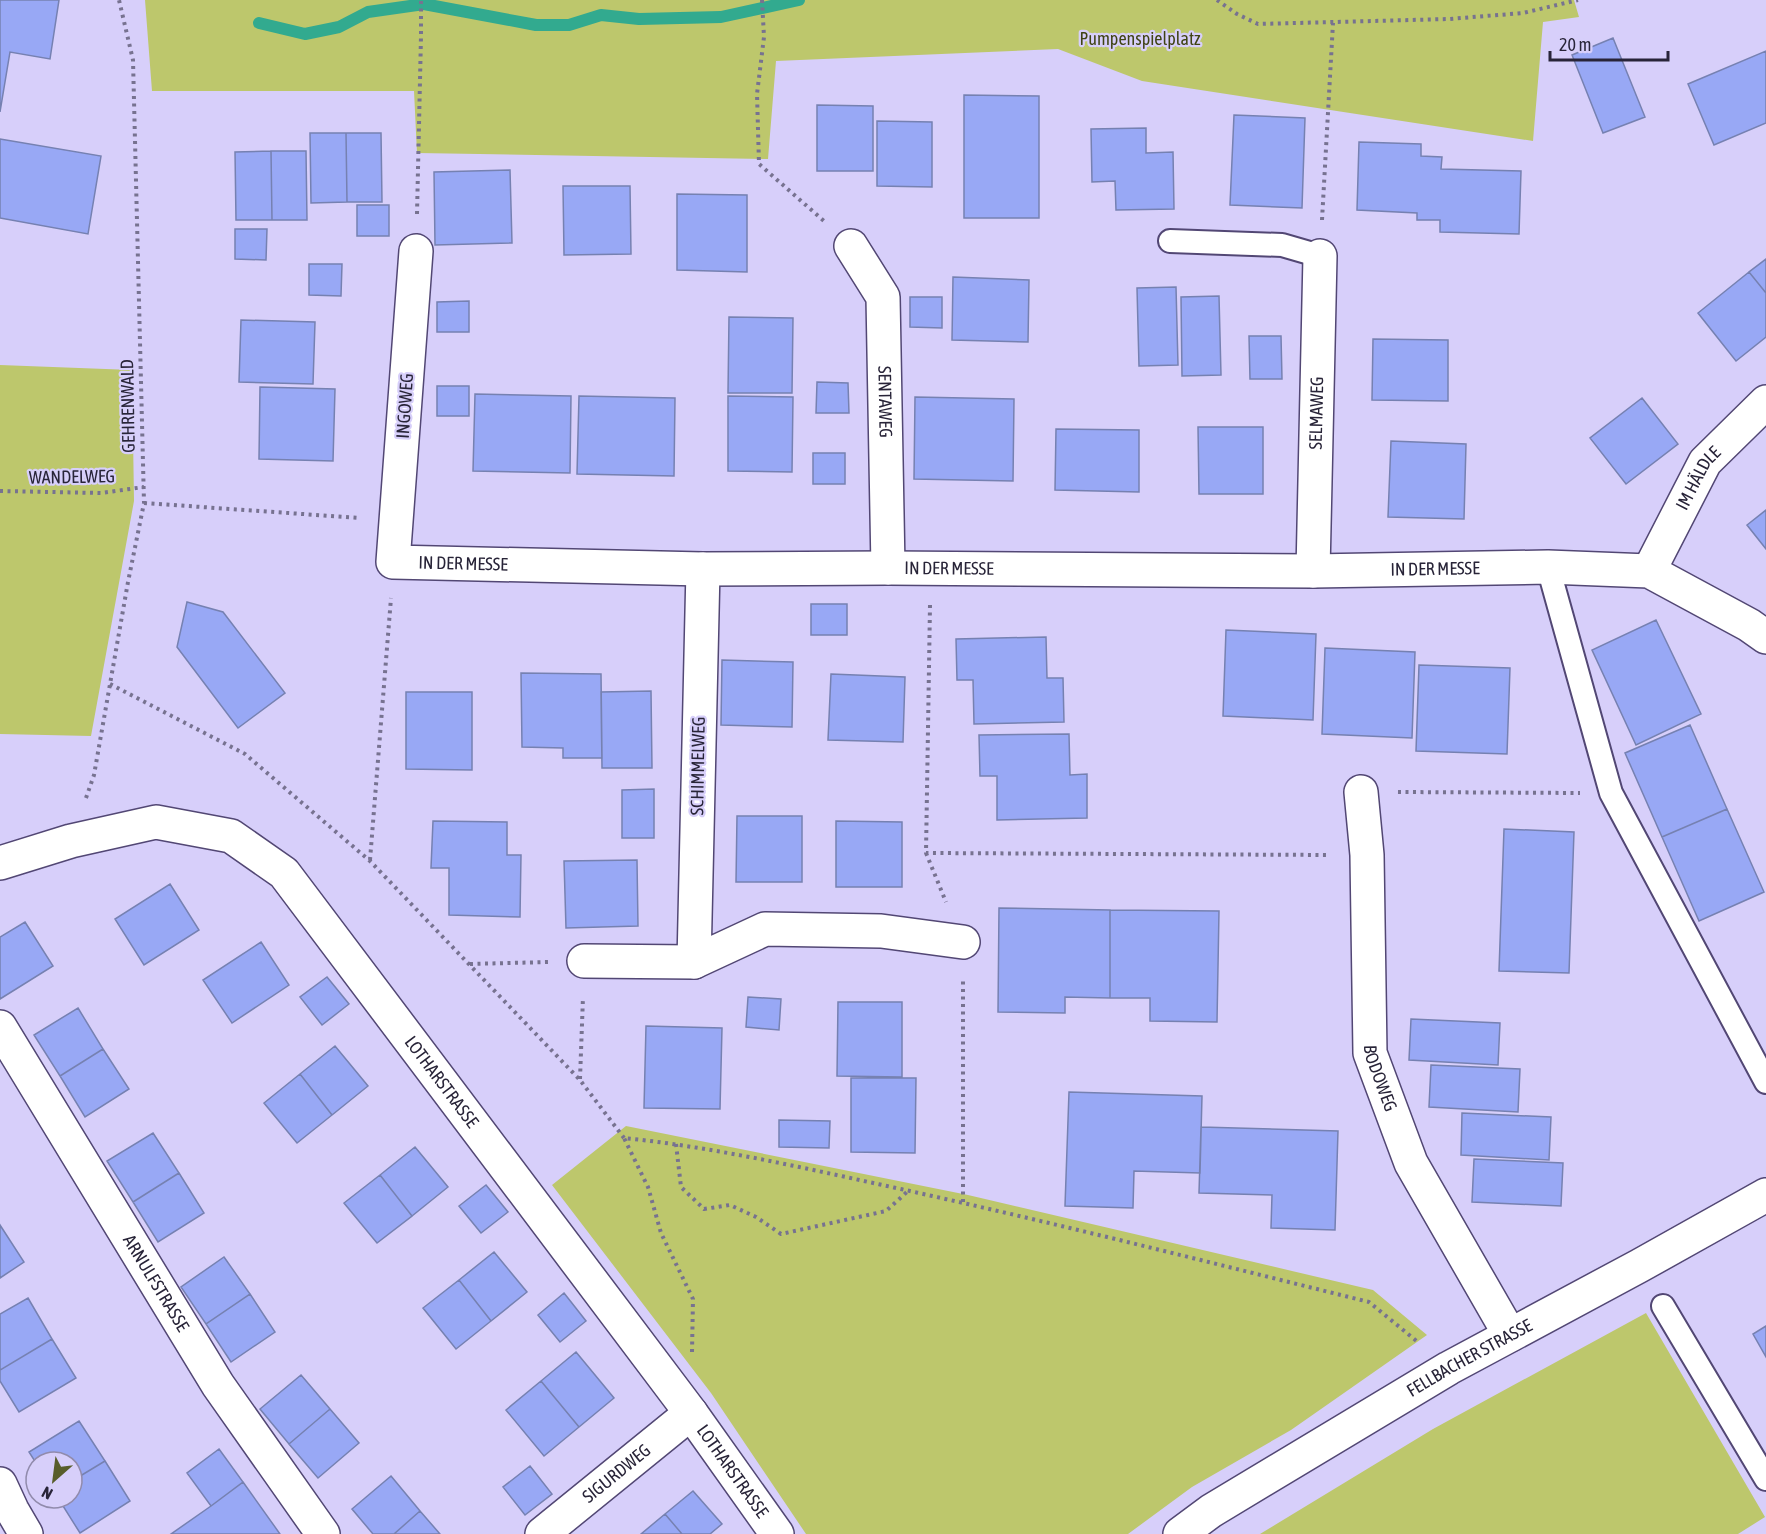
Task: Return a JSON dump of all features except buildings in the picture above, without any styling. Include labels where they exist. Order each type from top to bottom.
[{"type":"street","name":"SENTAWEG","points":[[852,246],[883,297],[888,568]]},
{"type":"street","name":"INGOWEG","points":[[393,562],[416,251]]},
{"type":"street","name":"SELMAWEG","points":[[1313,571],[1320,256]]},
{"type":"street","name":"IM HÄLDLE","points":[[1649,571],[1705,462],[1766,402]]},
{"type":"street","name":"IN DER MESSE","points":[[393,562],[703,569],[1313,571],[1548,567],[1649,571],[1749,625],[1766,637]]},
{"type":"street","name":"SCHIMMELWEG","points":[[694,962],[703,569]]},
{"type":"street","name":"BODOWEG","points":[[1361,792],[1367,855],[1370,1053],[1411,1163],[1510,1335]]},
{"type":"street","name":"LOTHARSTRASSE","points":[[0,863],[71,841],[156,822],[231,836],[284,873],[691,1413],[777,1534]]},
{"type":"street","points":[[584,961],[694,962],[765,929],[881,931],[963,942]]},
{"type":"street","name":"ARNULFSTRASSE","points":[[0,1027],[218,1385],[323,1534]]},
{"type":"street","name":"FELLBACHER STRASSE","points":[[1180,1534],[1211,1511],[1449,1368],[1766,1195]]},
{"type":"street","name":"SIGURDWEG","points":[[542,1534],[691,1413]]},
{"type":"street","points":[[0,1484],[26,1534]]},
{"type":"lane","points":[[1170,241],[1282,245],[1320,256]]},
{"type":"lane","points":[[1548,567],[1611,794],[1766,1082]]},
{"type":"lane","points":[[1663,1306],[1766,1479]]},
{"type":"path","name":"GEHRENWALD","points":[[71,841],[94,775],[144,502],[133,60],[119,0]]},
{"type":"path","points":[[416,251],[421,0]]},
{"type":"path","points":[[762,0],[764,38],[757,94],[759,164],[852,246]]},
{"type":"path","points":[[1219,2],[1258,24],[1449,20],[1523,13],[1578,0]]},
{"type":"path","points":[[1320,256],[1333,23]]},
{"type":"path","name":"WANDELWEG","points":[[0,491],[101,493],[144,487]]},
{"type":"path","points":[[144,502],[364,518]]},
{"type":"path","points":[[370,861],[393,562]]},
{"type":"path","points":[[930,569],[926,853],[963,942],[963,1202]]},
{"type":"path","points":[[110,684],[245,754],[370,861],[580,1080],[624,1138],[648,1187],[661,1233],[693,1299],[692,1356]]},
{"type":"path","points":[[1361,792],[1611,794]]},
{"type":"path","points":[[926,853],[1367,855]]},
{"type":"path","points":[[469,964],[584,961],[580,1080]]},
{"type":"path","points":[[624,1138],[676,1143],[963,1202],[1369,1302],[1449,1368]]},
{"type":"path","points":[[676,1143],[681,1187],[704,1209],[730,1205],[781,1234],[886,1211],[909,1191]]},
{"type":"green space","name":"Pumpenspielplatz","points":[[145,0],[1574,0],[1579,17],[1543,22],[1533,141],[1142,81],[1058,49],[776,61],[768,159],[417,153],[414,91],[152,91]]},
{"type":"green space","points":[[0,365],[132,370],[134,501],[91,736],[0,734]]},
{"type":"green space","points":[[626,1126],[968,1195],[1373,1290],[1427,1335],[1291,1430],[1192,1487],[1128,1534],[806,1534],[711,1393],[552,1185]]},
{"type":"green space","points":[[1646,1313],[1765,1517],[1738,1534],[1260,1534],[1433,1429]]},
{"type":"waterway","points":[[259,23],[305,34],[339,27],[368,12],[424,4],[536,25],[569,25],[601,15],[639,19],[721,17],[799,0]]}]
